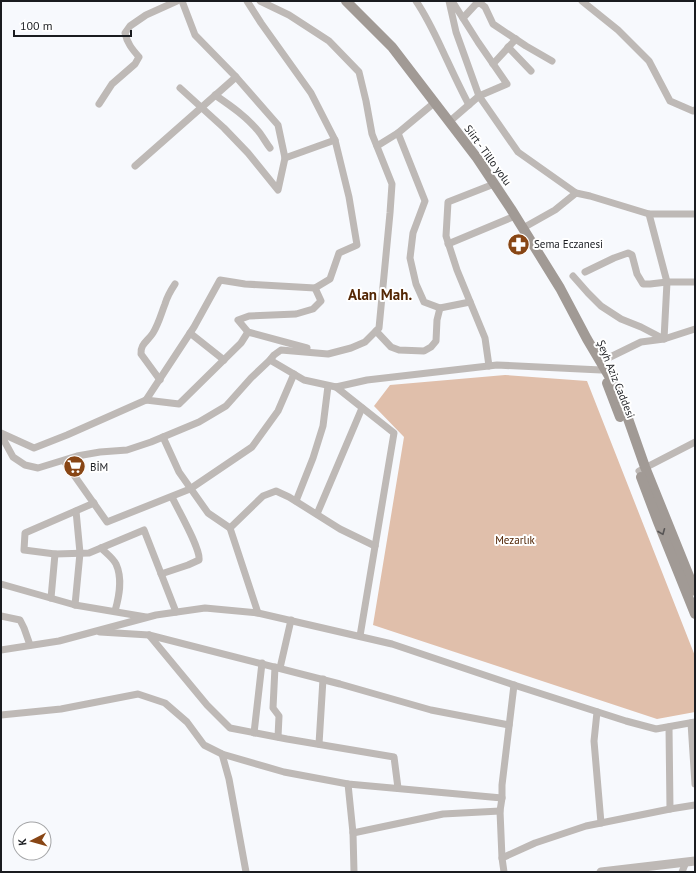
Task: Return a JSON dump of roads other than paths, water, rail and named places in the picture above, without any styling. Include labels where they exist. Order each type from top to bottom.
[{"type":"main road","name":"Siirt - Tillo yolu","points":[[346,1],[392,48],[476,158],[523,228],[560,288],[587,339]]},
{"type":"main road","name":"Şeyh Aziz Caddesi","points":[[587,339],[601,366],[619,393],[658,522],[695,614]]},
{"type":"main road","name":"Şeyh Aziz Caddesi","points":[[642,469],[692,576],[695,591]]},
{"type":"street","points":[[99,104],[112,84],[135,64],[138,57],[126,39],[125,33],[130,26],[146,15],[177,1]]},
{"type":"street","points":[[180,88],[224,128],[248,153],[278,190],[285,158],[278,125],[236,77],[195,35],[182,1]]},
{"type":"street","points":[[1,434],[34,448],[67,436],[146,400],[190,333],[220,280],[245,284],[315,288],[330,279],[339,253],[357,245],[349,197],[335,140],[311,93],[247,1]]},
{"type":"street","points":[[1,434],[13,457],[25,465],[38,468],[77,456],[100,452],[127,450],[198,422],[226,406],[251,378],[281,350],[328,354],[351,348],[365,342],[379,328],[392,184],[372,134],[359,72],[329,41],[289,15],[260,1]]},
{"type":"street","points":[[416,1],[435,33],[469,105]]},
{"type":"street","points":[[449,1],[456,32],[479,96],[518,152],[576,193],[649,214],[695,214]]},
{"type":"street","points":[[449,122],[479,96],[507,84],[452,1]]},
{"type":"street","points":[[582,1],[618,30],[649,61],[670,101],[693,111],[695,110]]},
{"type":"street","points":[[463,18],[476,4],[480,3],[485,7],[493,24],[552,61]]},
{"type":"street","points":[[493,64],[516,39]]},
{"type":"street","points":[[508,47],[531,71]]},
{"type":"street","points":[[135,166],[236,77]]},
{"type":"street","points":[[215,95],[246,119],[259,132],[270,148]]},
{"type":"street","points":[[377,146],[398,133],[434,103]]},
{"type":"street","points":[[398,133],[425,201],[413,233],[410,258],[416,284],[424,302],[440,308],[470,302]]},
{"type":"street","points":[[285,158],[335,140]]},
{"type":"street","points":[[489,366],[485,338],[457,270],[446,236],[448,202],[494,184]]},
{"type":"street","points":[[523,228],[555,210],[576,193]]},
{"type":"street","points":[[649,214],[668,282],[664,338]]},
{"type":"street","points":[[448,244],[515,216]]},
{"type":"street","points":[[585,272],[628,253],[632,255],[643,284],[695,282]]},
{"type":"street","points":[[573,276],[601,306],[621,319],[664,338]]},
{"type":"street","points":[[160,380],[141,354],[140,349],[158,325],[165,302],[175,284]]},
{"type":"street","points":[[315,288],[321,301],[313,309],[296,314],[249,316],[238,320],[248,332],[328,354]]},
{"type":"street","points":[[376,332],[392,347],[399,350],[424,351],[431,347],[436,341],[437,320],[440,308]]},
{"type":"street","points":[[270,360],[304,380],[332,386],[367,380],[497,365],[601,366],[641,342],[664,338],[695,329]]},
{"type":"street","points":[[146,400],[179,404],[224,360],[248,332]]},
{"type":"street","points":[[190,333],[224,360]]},
{"type":"street","points":[[64,461],[107,522],[190,489],[252,447],[278,411],[294,374]]},
{"type":"street","points":[[332,386],[394,434],[360,636]]},
{"type":"street","points":[[296,501],[313,458],[323,426],[332,386]]},
{"type":"street","points":[[317,514],[362,408]]},
{"type":"street","points":[[163,437],[179,472],[190,489],[208,513],[230,528],[258,613]]},
{"type":"street","points":[[642,469],[695,442]]},
{"type":"street","points":[[230,528],[263,496],[276,491],[296,501],[340,529],[375,546]]},
{"type":"street","points":[[161,574],[199,560],[196,545],[172,497]]},
{"type":"street","points":[[94,503],[25,533],[24,550],[55,554],[89,553],[144,530],[176,612]]},
{"type":"street","points":[[75,605],[80,554],[76,511]]},
{"type":"street","points":[[101,548],[116,564],[120,584],[115,612]]},
{"type":"street","points":[[51,598],[55,554]]},
{"type":"street","points":[[1,584],[75,605],[148,617]]},
{"type":"street","points":[[1,650],[58,641],[156,615],[176,612],[205,608],[258,613],[392,644],[597,712],[656,729],[693,723],[695,784]]},
{"type":"street","points":[[1,616],[20,620],[30,645]]},
{"type":"street","points":[[278,737],[279,716],[274,708],[278,667],[291,620]]},
{"type":"street","points":[[94,632],[149,635],[278,667],[431,710],[509,725]]},
{"type":"street","points":[[149,635],[208,705],[230,728],[394,757],[398,788]]},
{"type":"street","points":[[254,732],[262,663]]},
{"type":"street","points":[[319,744],[323,679]]},
{"type":"street","points":[[504,872],[500,811],[514,685]]},
{"type":"street","points":[[1,715],[61,709],[138,694],[166,703],[187,722],[204,745],[222,754],[284,772],[348,784],[502,798]]},
{"type":"street","points":[[597,712],[594,741],[601,823]]},
{"type":"street","points":[[669,727],[670,809]]},
{"type":"street","points":[[222,754],[229,779],[246,872]]},
{"type":"street","points":[[348,784],[353,833],[354,872]]},
{"type":"street","points":[[502,858],[535,843],[586,826],[695,805]]},
{"type":"street","points":[[353,833],[443,814],[500,811]]},
{"type":"street","points":[[601,872],[645,869],[690,862]]},
{"type":"street","points":[[682,872],[690,862]]},
{"type":"place","name":"Sema Eczanesi","points":[[519,244]]},
{"type":"place","name":"BİM","points":[[75,467]]},
{"type":"district","name":"Alan Mah.","points":[[380,294]]},
{"type":"park label","name":"Mezarlık","points":[[515,540]]}]
